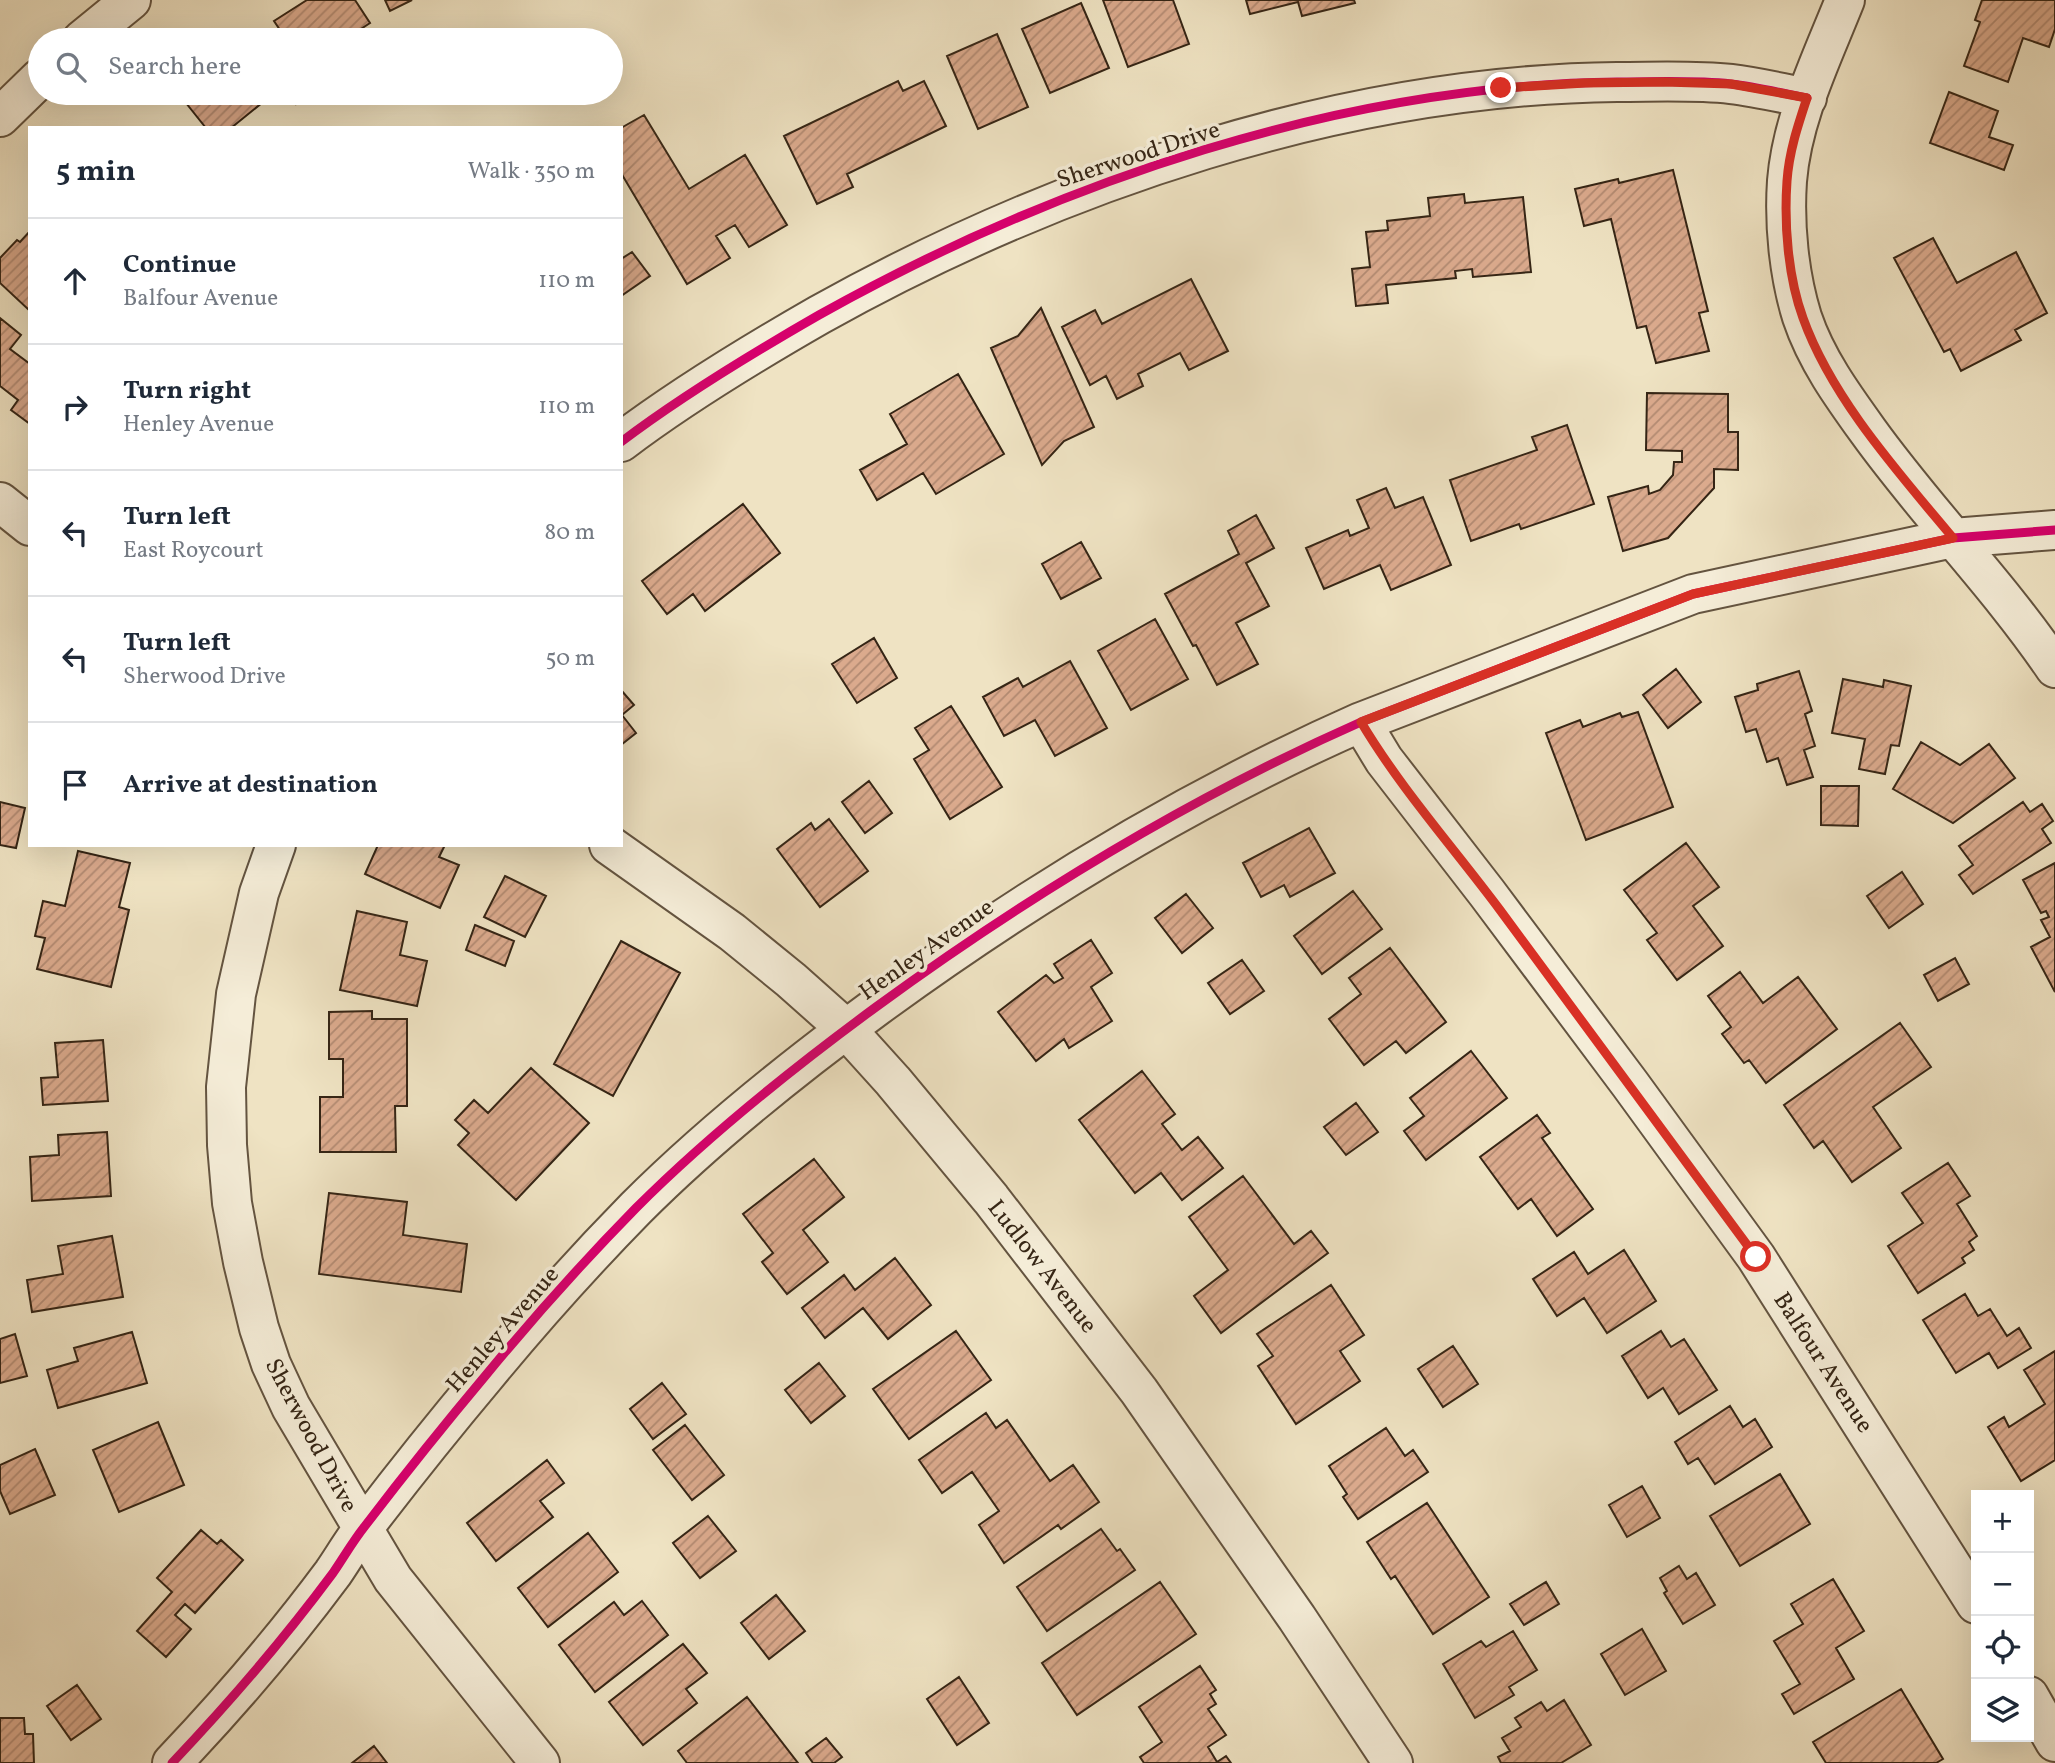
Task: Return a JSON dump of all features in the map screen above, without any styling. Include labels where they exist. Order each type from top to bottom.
[{"type":"street","points":[[97,28],[131,0]]},
{"type":"street","points":[[1845,0],[1793,141],[1787,181],[1788,236],[1802,317],[1821,360],[1840,393],[1897,471],[1995,585],[2055,668]]},
{"type":"street","name":"Sherwood Drive","points":[[623,441],[751,354],[928,257],[1072,195],[1238,141],[1319,119],[1411,101],[1501,88],[1585,83],[1731,84],[1807,98]]},
{"type":"street","points":[[0,117],[28,90]]},
{"type":"street","points":[[0,502],[28,524]]},
{"type":"street","name":"Henley Avenue","points":[[172,1763],[234,1696],[486,1375],[638,1207],[706,1143],[808,1057],[946,957],[1058,883],[1233,783],[1361,722],[1693,594],[1953,538],[2055,530]]},
{"type":"street","name":"Balfour Avenue","points":[[1361,722],[1384,760],[1575,1010],[1756,1257],[1971,1596]]},
{"type":"street","name":"Sherwood Drive","points":[[275,847],[259,893],[236,994],[226,1087],[232,1203],[259,1328],[271,1364],[297,1418],[393,1579],[540,1763]]},
{"type":"street","name":"Ludlow Avenue","points":[[612,847],[732,932],[792,980],[846,1029],[893,1081],[991,1199],[1139,1391],[1297,1618],[1393,1763]]},
{"type":"street","points":[[2034,1705],[2055,1742]]},
{"type":"building","points":[[307,0],[355,0],[370,23],[362,28],[279,28],[274,21]]},
{"type":"building","points":[[385,0],[412,0],[390,11]]},
{"type":"building","points":[[1103,0],[1173,0],[1189,44],[1128,67]]},
{"type":"building","points":[[1246,0],[1354,0],[1355,3],[1302,16],[1298,2],[1250,14]]},
{"type":"building","points":[[1982,0],[2055,0],[2055,29],[2049,47],[2023,38],[2008,82],[1964,66],[1980,22],[1975,20]]},
{"type":"building","points":[[1081,3],[1109,68],[1050,93],[1022,29]]},
{"type":"building","points":[[997,34],[1028,107],[978,129],[947,56]]},
{"type":"building","points":[[898,81],[903,91],[924,81],[946,126],[847,174],[853,187],[817,204],[784,136]]},
{"type":"building","points":[[1949,92],[1998,111],[1989,137],[2013,145],[2004,170],[1930,143]]},
{"type":"building","points":[[188,105],[259,105],[233,126],[204,126]]},
{"type":"building","points":[[644,115],[689,189],[745,155],[787,225],[749,247],[735,225],[716,236],[730,258],[687,284],[623,176],[623,127]]},
{"type":"building","points":[[1673,170],[1708,311],[1699,313],[1709,351],[1656,363],[1646,326],[1637,328],[1611,219],[1584,226],[1575,189],[1618,179],[1619,183]]},
{"type":"building","points":[[1464,194],[1465,203],[1523,197],[1531,272],[1473,277],[1472,269],[1455,271],[1456,278],[1386,285],[1388,303],[1356,306],[1352,269],[1370,267],[1366,232],[1388,230],[1387,221],[1430,216],[1428,198]]},
{"type":"building","points":[[28,233],[28,309],[0,283],[0,258],[17,240],[20,242]]},
{"type":"building","points":[[1933,238],[1957,283],[2016,252],[2047,313],[2015,330],[2021,340],[1961,371],[1950,349],[1944,352],[1894,258]]},
{"type":"building","points":[[632,252],[650,276],[623,295],[623,258]]},
{"type":"building","points":[[1191,279],[1228,351],[1189,370],[1180,353],[1138,374],[1143,386],[1117,399],[1106,376],[1090,385],[1062,327],[1095,310],[1102,324]]},
{"type":"building","points":[[1041,308],[1094,427],[1064,441],[1042,465],[991,348],[1018,336]]},
{"type":"building","points":[[0,318],[21,335],[10,349],[28,362],[28,423],[11,410],[18,400],[0,386]]},
{"type":"building","points":[[958,374],[1004,454],[936,494],[923,473],[877,500],[860,470],[907,444],[890,414]]},
{"type":"building","points":[[1647,393],[1728,394],[1728,432],[1738,432],[1738,470],[1714,469],[1714,488],[1668,538],[1623,551],[1608,497],[1648,486],[1649,494],[1660,490],[1673,475],[1674,462],[1682,462],[1682,451],[1646,450]]},
{"type":"building","points":[[1567,425],[1594,504],[1521,529],[1519,524],[1471,541],[1450,480],[1537,450],[1532,437]]},
{"type":"building","points":[[1386,488],[1395,508],[1423,497],[1451,565],[1391,590],[1380,565],[1324,589],[1306,548],[1348,530],[1350,536],[1369,528],[1357,500]]},
{"type":"building","points":[[743,504],[780,553],[705,611],[693,594],[667,614],[642,581]]},
{"type":"building","points":[[1256,515],[1274,548],[1246,563],[1269,606],[1236,623],[1258,664],[1217,685],[1165,594],[1239,554],[1228,531]]},
{"type":"building","points":[[1081,542],[1101,578],[1061,599],[1042,564]]},
{"type":"building","points":[[1155,619],[1188,679],[1131,710],[1098,651]]},
{"type":"building","points":[[874,638],[897,678],[857,703],[832,664]]},
{"type":"building","points":[[1070,661],[1107,728],[1055,756],[1035,720],[1004,736],[983,697],[1018,678],[1023,687]]},
{"type":"building","points":[[1676,669],[1701,702],[1668,728],[1643,695]]},
{"type":"building","points":[[1799,671],[1812,711],[1805,714],[1815,746],[1804,750],[1813,777],[1787,785],[1778,758],[1767,762],[1756,729],[1746,732],[1735,697],[1758,690],[1757,684]]},
{"type":"building","points":[[1843,679],[1883,687],[1884,680],[1911,686],[1899,746],[1891,745],[1885,774],[1859,769],[1865,739],[1832,733]]},
{"type":"building","points":[[623,692],[634,705],[623,714]]},
{"type":"building","points":[[951,706],[1002,787],[950,819],[914,759],[929,750],[915,728]]},
{"type":"building","points":[[1638,712],[1673,807],[1586,840],[1546,733],[1580,720],[1583,727],[1620,713],[1622,717]]},
{"type":"building","points":[[623,716],[636,733],[623,743]]},
{"type":"building","points":[[1921,742],[1960,765],[1989,744],[2015,778],[1953,823],[1893,789]]},
{"type":"building","points":[[869,781],[892,813],[865,833],[842,802]]},
{"type":"building","points":[[1821,786],[1859,786],[1858,826],[1821,825]]},
{"type":"building","points":[[0,802],[25,808],[16,848],[0,845]]},
{"type":"building","points":[[2023,802],[2030,812],[2042,804],[2053,821],[2042,829],[2051,843],[1973,894],[1959,875],[1973,865],[1959,846]]},
{"type":"building","points":[[829,819],[868,871],[820,907],[777,849],[811,823],[815,830]]},
{"type":"building","points":[[1309,828],[1335,873],[1290,897],[1284,885],[1261,897],[1243,863]]},
{"type":"building","points":[[1686,843],[1719,887],[1693,906],[1723,946],[1677,980],[1647,940],[1657,933],[1624,890]]},
{"type":"building","points":[[377,847],[444,847],[439,857],[459,865],[440,908],[365,874]]},
{"type":"building","points":[[78,851],[130,863],[119,907],[129,910],[111,987],[37,969],[45,938],[35,936],[43,901],[65,906]]},
{"type":"building","points":[[2055,863],[2055,992],[2031,947],[2050,937],[2041,920],[2049,917],[2046,911],[2041,913],[2023,880]]},
{"type":"building","points":[[1902,872],[1923,904],[1889,928],[1867,896]]},
{"type":"building","points":[[505,876],[546,896],[525,937],[484,917]]},
{"type":"building","points":[[1353,891],[1382,929],[1322,974],[1294,936]]},
{"type":"building","points":[[1186,894],[1213,928],[1182,953],[1155,918]]},
{"type":"building","points":[[357,911],[407,922],[400,955],[427,961],[417,1006],[340,990]]},
{"type":"building","points":[[475,925],[514,941],[505,966],[466,950]]},
{"type":"building","points":[[1091,940],[1112,973],[1091,987],[1112,1021],[1069,1048],[1064,1039],[1036,1061],[998,1012],[1046,975],[1054,983],[1063,978],[1054,964]]},
{"type":"building","points":[[621,941],[680,973],[613,1096],[554,1064]]},
{"type":"building","points":[[1390,948],[1446,1022],[1406,1053],[1396,1041],[1364,1065],[1329,1019],[1361,994],[1349,978]]},
{"type":"building","points":[[1955,958],[1969,984],[1938,1001],[1924,975]]},
{"type":"building","points":[[1242,960],[1264,991],[1230,1014],[1208,983]]},
{"type":"building","points":[[1740,972],[1763,1003],[1798,977],[1837,1029],[1766,1083],[1749,1060],[1744,1063],[1722,1034],[1731,1027],[1708,996]]},
{"type":"building","points":[[372,1011],[372,1019],[407,1019],[407,1106],[395,1106],[396,1152],[320,1152],[320,1097],[343,1097],[343,1059],[329,1059],[329,1012]]},
{"type":"building","points":[[1900,1023],[1931,1067],[1873,1107],[1901,1148],[1852,1182],[1823,1141],[1814,1148],[1784,1105]]},
{"type":"building","points":[[103,1040],[108,1101],[43,1105],[41,1078],[58,1077],[55,1043]]},
{"type":"building","points":[[1471,1051],[1507,1098],[1426,1160],[1404,1131],[1424,1116],[1410,1098]]},
{"type":"building","points":[[531,1068],[589,1123],[516,1200],[458,1145],[469,1133],[455,1120],[474,1100],[488,1113]]},
{"type":"building","points":[[1142,1071],[1175,1114],[1162,1124],[1182,1150],[1198,1137],[1223,1168],[1182,1200],[1161,1173],[1135,1193],[1079,1120]]},
{"type":"building","points":[[1356,1103],[1378,1132],[1346,1155],[1324,1127]]},
{"type":"building","points":[[1537,1115],[1550,1133],[1542,1138],[1593,1209],[1557,1236],[1531,1199],[1518,1209],[1480,1157]]},
{"type":"building","points":[[107,1132],[111,1196],[32,1201],[30,1157],[59,1155],[58,1135]]},
{"type":"building","points":[[814,1159],[844,1197],[803,1230],[828,1262],[787,1294],[762,1262],[773,1253],[743,1214]]},
{"type":"building","points":[[1948,1163],[1970,1196],[1957,1204],[1977,1236],[1969,1242],[1974,1250],[1962,1258],[1965,1263],[1918,1293],[1888,1246],[1923,1223],[1902,1193]]},
{"type":"building","points":[[1243,1176],[1294,1244],[1311,1231],[1328,1253],[1221,1333],[1194,1296],[1228,1270],[1189,1217]]},
{"type":"building","points":[[329,1193],[407,1202],[403,1235],[467,1244],[461,1292],[319,1274]]},
{"type":"building","points":[[112,1236],[123,1297],[32,1312],[27,1280],[63,1274],[58,1246]]},
{"type":"building","points":[[1624,1250],[1656,1301],[1607,1333],[1584,1298],[1557,1316],[1533,1279],[1574,1252],[1588,1274]]},
{"type":"building","points":[[895,1258],[931,1305],[888,1339],[863,1308],[825,1338],[802,1308],[844,1275],[855,1290]]},
{"type":"building","points":[[1331,1285],[1364,1335],[1340,1351],[1360,1381],[1296,1424],[1258,1366],[1273,1356],[1257,1334]]},
{"type":"building","points":[[1965,1294],[1978,1316],[1990,1309],[2007,1336],[2019,1328],[2031,1348],[1998,1368],[1989,1353],[1956,1373],[1923,1320]]},
{"type":"building","points":[[956,1331],[991,1380],[909,1439],[873,1389]]},
{"type":"building","points":[[1661,1331],[1671,1347],[1684,1339],[1717,1390],[1679,1414],[1663,1388],[1648,1398],[1622,1356]]},
{"type":"building","points":[[132,1332],[147,1383],[58,1408],[47,1370],[78,1361],[74,1348]]},
{"type":"building","points":[[15,1334],[27,1376],[0,1383],[0,1339]]},
{"type":"building","points":[[1453,1346],[1478,1384],[1443,1407],[1418,1369]]},
{"type":"building","points":[[2055,1351],[2055,1460],[2021,1481],[1988,1427],[2004,1417],[2009,1427],[2045,1404],[2024,1370]]},
{"type":"building","points":[[819,1363],[845,1396],[811,1423],[785,1390]]},
{"type":"building","points":[[662,1383],[686,1414],[653,1439],[630,1409]]},
{"type":"building","points":[[1730,1406],[1743,1427],[1755,1419],[1772,1447],[1715,1484],[1698,1458],[1688,1464],[1675,1442]]},
{"type":"building","points":[[986,1413],[996,1428],[1007,1420],[1050,1481],[1073,1465],[1099,1502],[1061,1529],[1058,1525],[1004,1563],[979,1525],[999,1511],[972,1472],[942,1493],[919,1460]]},
{"type":"building","points":[[158,1422],[184,1485],[119,1512],[93,1450]]},
{"type":"building","points":[[685,1425],[724,1475],[692,1500],[653,1450]]},
{"type":"building","points":[[1386,1428],[1405,1456],[1413,1450],[1428,1472],[1358,1519],[1343,1497],[1347,1494],[1329,1466]]},
{"type":"building","points":[[35,1449],[55,1495],[10,1514],[0,1491],[0,1465]]},
{"type":"building","points":[[547,1460],[564,1483],[540,1501],[553,1517],[496,1561],[467,1523]]},
{"type":"building","points":[[1780,1474],[1810,1524],[1740,1566],[1710,1516]]},
{"type":"building","points":[[1642,1486],[1660,1518],[1627,1537],[1609,1505]]},
{"type":"building","points":[[1427,1503],[1489,1597],[1433,1634],[1395,1576],[1391,1579],[1367,1542]]},
{"type":"building","points":[[708,1516],[736,1551],[700,1578],[673,1543]]},
{"type":"building","points":[[1101,1529],[1135,1570],[1047,1631],[1017,1587]]},
{"type":"building","points":[[201,1530],[217,1544],[221,1540],[243,1560],[195,1613],[185,1604],[175,1615],[191,1629],[166,1657],[137,1631],[172,1592],[157,1578]]},
{"type":"building","points":[[588,1533],[618,1572],[548,1627],[518,1588]]},
{"type":"building","points":[[1679,1566],[1687,1579],[1696,1573],[1715,1605],[1683,1624],[1664,1593],[1667,1591],[1660,1578]]},
{"type":"building","points":[[1833,1579],[1864,1631],[1836,1648],[1854,1679],[1794,1714],[1782,1694],[1800,1684],[1774,1641],[1803,1624],[1791,1604]]},
{"type":"building","points":[[1160,1582],[1196,1634],[1077,1715],[1042,1663]]},
{"type":"building","points":[[1546,1582],[1559,1604],[1524,1625],[1510,1604]]},
{"type":"building","points":[[776,1595],[805,1631],[769,1659],[741,1623]]},
{"type":"building","points":[[642,1601],[668,1635],[595,1692],[559,1645],[614,1602],[624,1615]]},
{"type":"building","points":[[1642,1629],[1666,1671],[1625,1695],[1601,1654]]},
{"type":"building","points":[[1513,1631],[1537,1670],[1509,1687],[1514,1695],[1475,1718],[1443,1664],[1481,1641],[1486,1647]]},
{"type":"building","points":[[683,1644],[707,1673],[686,1689],[697,1703],[643,1745],[609,1702]]},
{"type":"building","points":[[1200,1666],[1216,1690],[1210,1694],[1216,1704],[1208,1709],[1226,1735],[1208,1747],[1217,1762],[1226,1756],[1231,1763],[1144,1763],[1140,1757],[1162,1742],[1139,1707]]},
{"type":"building","points":[[959,1677],[989,1723],[957,1745],[927,1699]]},
{"type":"building","points":[[77,1685],[101,1719],[71,1740],[47,1706]]},
{"type":"building","points":[[1901,1689],[1943,1759],[1936,1763],[1826,1763],[1813,1742]]},
{"type":"building","points":[[747,1697],[798,1763],[687,1763],[678,1751]]},
{"type":"building","points":[[1564,1700],[1591,1745],[1561,1763],[1501,1763],[1498,1757],[1510,1751],[1502,1738],[1521,1727],[1515,1718],[1541,1702],[1547,1711]]},
{"type":"building","points":[[0,1718],[24,1718],[25,1734],[33,1734],[34,1763],[0,1763]]},
{"type":"building","points":[[826,1738],[842,1757],[834,1763],[813,1763],[806,1753]]},
{"type":"building","points":[[374,1746],[387,1763],[352,1763]]},
{"type":"cycle path","points":[[623,441],[743,360],[819,315],[910,267],[1005,223],[1104,184],[1204,150],[1306,122],[1410,101],[1514,87],[1617,82],[1703,82],[1740,85],[1807,98]]},
{"type":"cycle path","points":[[172,1763],[235,1694],[295,1622],[333,1573],[356,1537],[504,1354],[540,1311],[636,1208],[693,1154],[783,1078],[876,1007],[992,926],[1172,816],[1297,752],[1361,722],[1693,594],[1953,538],[2055,530]]},
{"type":"route","points":[[1501,88],[1585,83],[1731,84],[1807,98],[1793,141],[1787,181],[1788,236],[1802,317],[1821,360],[1840,393],[1897,471],[1953,538],[1693,594],[1361,722],[1384,760],[1630,1084],[1756,1257]]}]
